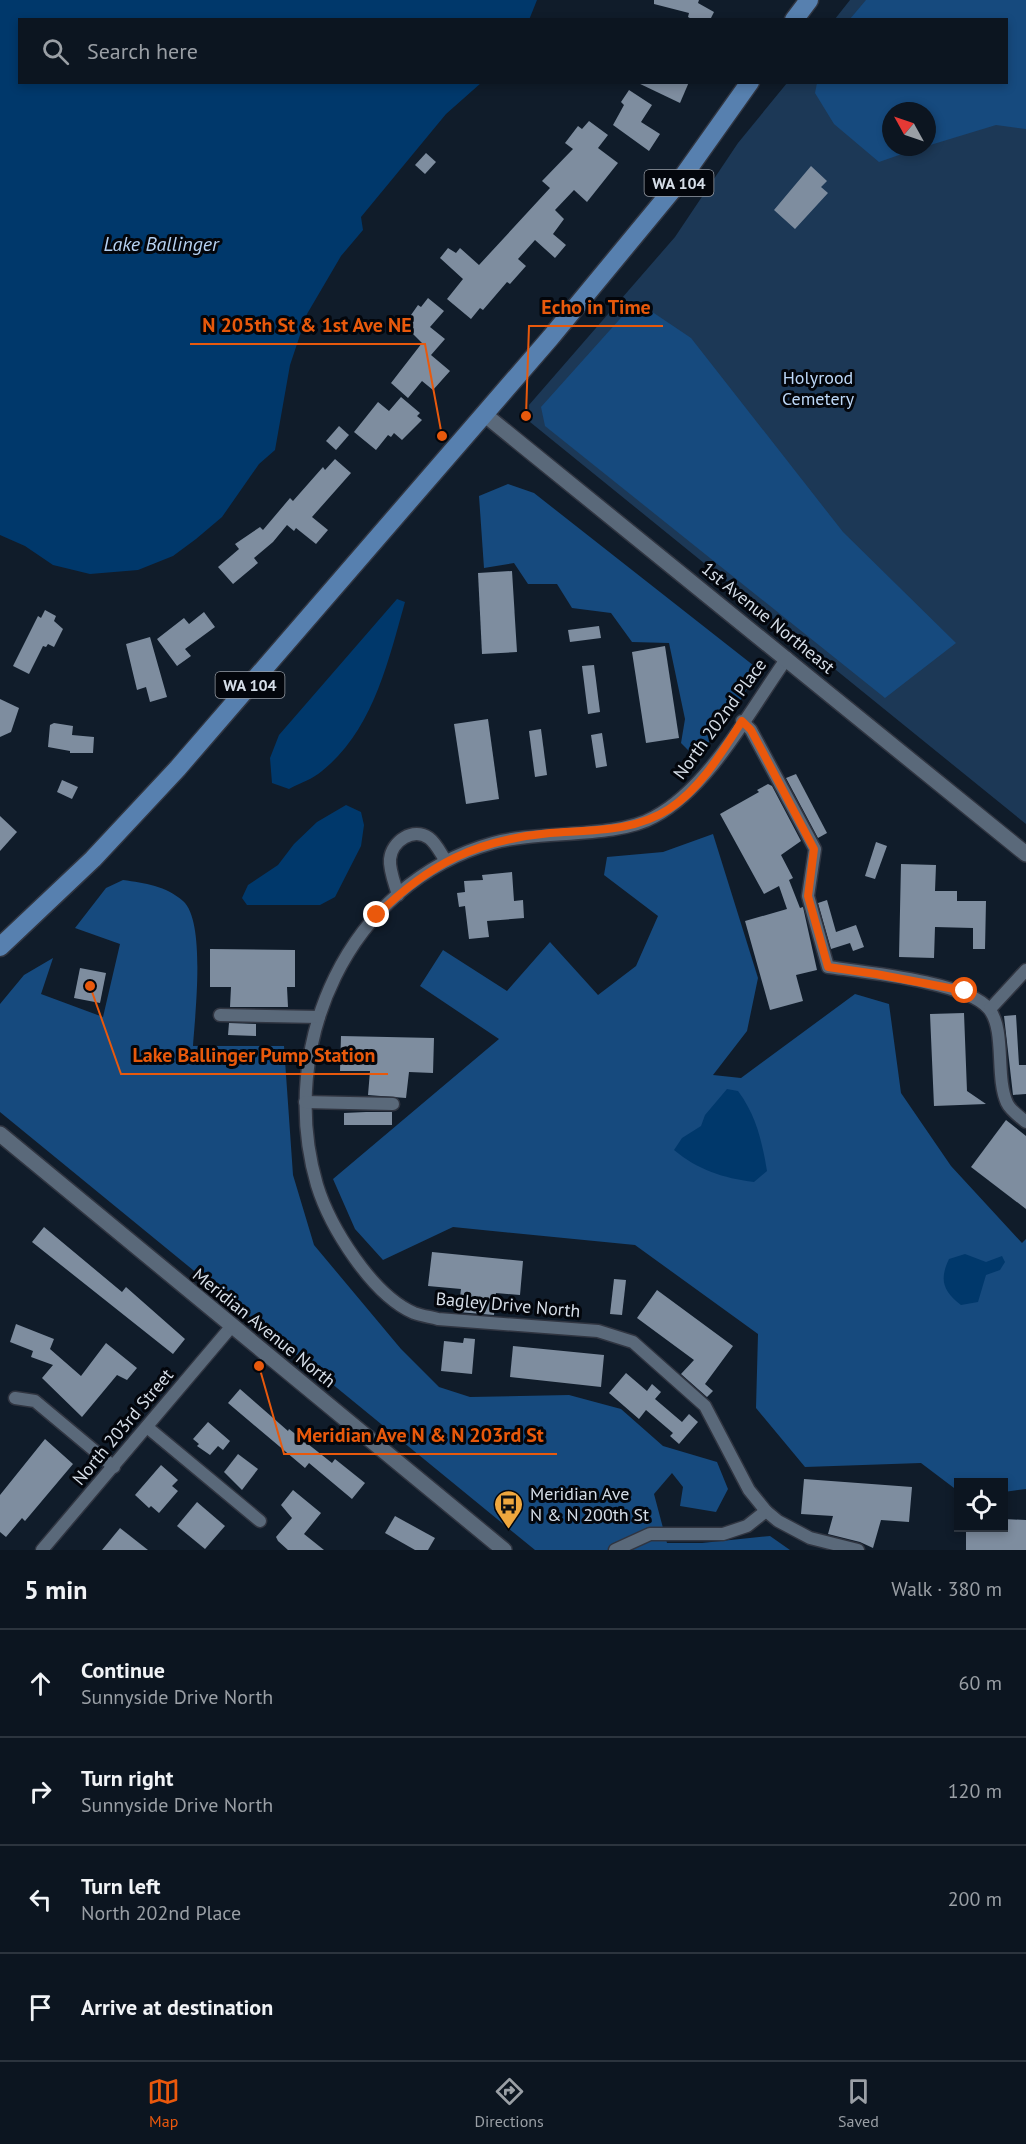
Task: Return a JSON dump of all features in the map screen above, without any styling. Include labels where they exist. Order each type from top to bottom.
[{"type":"main road","points":[[796,18],[810,0]]},
{"type":"main road","name":"WA 104","points":[[0,946],[93,859],[171,776],[484,414],[679,183],[749,84]]},
{"type":"street","name":"1st Avenue Northeast","points":[[484,414],[1026,854]]},
{"type":"street","name":"North 202nd Place","points":[[361,935],[398,896],[423,874],[446,861],[493,843],[547,834],[622,827],[651,819],[670,808],[695,787],[786,658]]},
{"type":"street","points":[[742,721],[751,730],[814,849],[808,896],[828,967],[965,991],[990,1009],[996,1027],[1001,1078],[1007,1105],[1026,1122]]},
{"type":"street","points":[[398,896],[390,861],[393,849],[401,839],[416,835],[428,838],[446,861]]},
{"type":"street","name":"Bagley Drive North","points":[[361,935],[343,961],[319,1017],[308,1054],[305,1102],[311,1162],[319,1191],[343,1239],[385,1291],[414,1313],[438,1319],[598,1331],[633,1342],[705,1406],[749,1491],[766,1511],[778,1521],[810,1538],[858,1550]]},
{"type":"street","points":[[990,1009],[1026,970]]},
{"type":"street","points":[[220,1015],[319,1017]]},
{"type":"street","points":[[305,1102],[393,1104]]},
{"type":"street","name":"Meridian Avenue North","points":[[0,1134],[504,1550]]},
{"type":"street","name":"North 203rd Street","points":[[42,1550],[231,1327]]},
{"type":"street","points":[[15,1398],[35,1401],[114,1467]]},
{"type":"street","points":[[147,1427],[260,1521]]},
{"type":"street","points":[[615,1550],[650,1534],[723,1534],[747,1526],[766,1511]]},
{"type":"green space","name":"Holyrood Cemetery","points":[[850,0],[1026,0],[1026,824],[530,422],[529,405],[675,237],[738,143],[786,84],[1008,84],[1008,18],[836,18]]},
{"type":"shaded area","points":[[866,0],[1026,0],[1026,129],[996,125],[936,143],[936,102],[882,102],[882,156],[896,156],[879,162],[834,124],[815,93],[817,84],[1008,84],[1008,18],[851,18]]},
{"type":"shaded area","points":[[636,301],[691,338],[843,532],[956,643],[885,698],[545,426],[541,407]]},
{"type":"shaded area","points":[[508,484],[534,493],[758,669],[738,704],[703,748],[693,755],[681,743],[685,719],[669,643],[632,642],[611,613],[572,608],[557,584],[528,584],[514,563],[484,568],[479,496]]},
{"type":"shaded area","points":[[713,834],[758,978],[747,1031],[713,1075],[741,1078],[855,994],[889,1004],[901,1093],[951,1166],[1022,1243],[1026,1239],[1026,1489],[1008,1491],[1008,1478],[954,1478],[954,1488],[921,1463],[805,1467],[756,1408],[758,1334],[635,1245],[453,1227],[383,1260],[355,1229],[333,1179],[499,1039],[420,986],[443,950],[507,991],[550,942],[598,995],[636,966],[658,916],[604,875],[607,857],[663,852]]},
{"type":"shaded area","points":[[123,880],[147,884],[170,892],[183,901],[190,912],[197,947],[197,992],[193,1046],[284,1046],[293,1175],[314,1245],[401,1349],[439,1387],[470,1397],[569,1395],[621,1409],[663,1446],[717,1462],[728,1489],[716,1512],[680,1506],[683,1487],[672,1473],[654,1494],[667,1543],[702,1543],[770,1536],[790,1550],[535,1550],[0,1112],[0,1004],[24,975],[53,958],[41,994],[103,1017],[120,944],[75,928],[106,888]]},
{"type":"water","name":"Lake Ballinger","points":[[0,0],[537,0],[530,18],[18,18],[18,84],[480,84],[446,114],[361,217],[363,230],[341,256],[307,314],[290,365],[275,450],[259,464],[222,517],[173,556],[138,570],[90,574],[53,565],[25,546],[0,535]]},
{"type":"water","points":[[397,599],[405,602],[385,671],[354,736],[340,754],[315,776],[289,789],[272,783],[270,758],[279,735]]},
{"type":"water","points":[[346,805],[361,812],[364,825],[361,846],[335,897],[320,905],[247,905],[242,898],[248,885],[278,865],[294,844],[317,822]]},
{"type":"water","points":[[727,1089],[738,1091],[744,1100],[754,1119],[760,1139],[767,1171],[754,1182],[711,1172],[692,1163],[674,1150],[682,1138],[701,1126],[705,1115]]},
{"type":"water","points":[[965,1254],[986,1262],[1002,1256],[1005,1262],[1000,1270],[986,1275],[978,1302],[961,1305],[950,1295],[944,1285],[944,1273],[949,1259]]},
{"type":"building","points":[[654,0],[699,0],[698,3],[714,12],[711,18],[690,18],[689,13],[654,4]]},
{"type":"building","points":[[640,84],[688,84],[680,103]]},
{"type":"building","points":[[629,90],[652,105],[641,122],[660,134],[649,151],[613,125],[624,105],[621,102]]},
{"type":"building","points":[[589,121],[608,135],[598,148],[618,163],[587,202],[574,190],[555,210],[564,219],[553,234],[566,245],[555,258],[535,240],[518,259],[526,266],[510,284],[507,282],[483,310],[480,308],[471,319],[447,299],[463,279],[440,258],[448,248],[456,253],[460,248],[479,265],[550,188],[542,181],[573,149],[565,143],[578,126],[582,129]]},
{"type":"building","points":[[426,153],[436,162],[425,174],[415,165]]},
{"type":"building","points":[[811,166],[827,181],[821,187],[828,193],[795,229],[774,210]]},
{"type":"building","points":[[428,298],[444,311],[430,327],[445,339],[431,355],[450,371],[433,390],[422,381],[408,398],[391,383],[422,343],[404,325],[418,305],[421,307]]},
{"type":"building","points":[[401,397],[420,413],[417,416],[422,420],[402,440],[394,433],[391,437],[388,435],[376,450],[354,432],[378,402],[389,411]]},
{"type":"building","points":[[339,426],[349,435],[336,450],[326,441]]},
{"type":"building","points":[[335,459],[351,473],[312,517],[328,530],[316,544],[296,528],[294,531],[287,525],[273,542],[254,558],[258,563],[233,584],[218,567],[239,549],[235,544],[260,527],[263,530],[290,498],[293,501],[323,467],[325,470]]},
{"type":"building","points":[[512,571],[517,652],[482,654],[478,573]]},
{"type":"building","points":[[45,610],[56,616],[54,621],[63,629],[54,647],[48,644],[46,647],[43,646],[29,674],[13,666],[38,616],[41,618]]},
{"type":"building","points":[[204,612],[215,627],[185,649],[191,656],[177,666],[157,639],[184,618],[189,624]]},
{"type":"building","points":[[599,626],[601,638],[570,642],[568,630]]},
{"type":"building","points":[[150,637],[167,697],[150,702],[146,687],[137,690],[126,644]]},
{"type":"building","points":[[665,646],[679,738],[646,743],[632,652]]},
{"type":"building","points":[[594,665],[600,712],[588,714],[582,666]]},
{"type":"building","points":[[0,699],[19,708],[11,732],[0,737]]},
{"type":"building","points":[[488,719],[499,799],[466,804],[454,724]]},
{"type":"building","points":[[54,723],[73,726],[72,735],[94,737],[93,753],[70,753],[70,751],[48,747],[50,725]]},
{"type":"building","points":[[541,729],[547,775],[535,777],[529,731]]},
{"type":"building","points":[[602,733],[607,766],[596,768],[591,735]]},
{"type":"building","points":[[796,774],[827,833],[818,838],[786,778]]},
{"type":"building","points":[[62,780],[78,787],[72,799],[57,792]]},
{"type":"building","points":[[768,784],[772,786],[801,841],[781,855],[793,878],[789,880],[800,908],[803,907],[817,970],[796,975],[803,1001],[770,1010],[745,921],[787,909],[779,886],[764,894],[720,814],[759,792],[757,790]]},
{"type":"building","points":[[0,816],[17,832],[0,851]]},
{"type":"building","points":[[876,842],[887,846],[875,879],[865,876]]},
{"type":"building","points":[[901,864],[936,865],[935,891],[957,891],[957,901],[986,901],[985,949],[973,949],[973,928],[935,927],[934,958],[899,957]]},
{"type":"building","points":[[512,872],[514,901],[523,900],[524,918],[487,921],[489,937],[469,939],[465,906],[459,907],[457,893],[465,892],[464,881],[483,880],[482,875]]},
{"type":"building","points":[[827,900],[836,932],[856,925],[864,947],[853,951],[850,943],[831,949],[818,903]]},
{"type":"building","points":[[210,949],[295,950],[295,987],[287,987],[288,1007],[230,1007],[231,987],[210,987]]},
{"type":"building","points":[[80,968],[106,973],[100,1003],[74,998]]},
{"type":"building","points":[[964,1013],[967,1091],[986,1104],[934,1106],[930,1014]]},
{"type":"building","points":[[1016,1015],[1019,1065],[1026,1065],[1026,1094],[1013,1095],[1004,1016]]},
{"type":"building","points":[[229,1023],[256,1024],[256,1036],[228,1035]]},
{"type":"building","points":[[341,1036],[434,1038],[433,1073],[409,1072],[406,1098],[368,1095],[370,1071],[340,1071]]},
{"type":"building","points":[[392,1112],[392,1125],[344,1125],[344,1113]]},
{"type":"building","points":[[1006,1120],[1026,1136],[1026,1209],[971,1167]]},
{"type":"building","points":[[44,1227],[122,1292],[126,1287],[185,1339],[173,1354],[32,1242]]},
{"type":"building","points":[[432,1252],[523,1261],[520,1295],[496,1293],[494,1315],[458,1312],[461,1289],[428,1286]]},
{"type":"building","points":[[614,1279],[626,1280],[622,1315],[610,1314]]},
{"type":"building","points":[[657,1290],[733,1346],[705,1384],[713,1391],[707,1397],[681,1374],[694,1360],[637,1318]]},
{"type":"building","points":[[16,1324],[54,1339],[50,1349],[81,1376],[106,1343],[137,1368],[127,1380],[117,1375],[82,1417],[42,1378],[53,1365],[31,1357],[33,1351],[10,1342]]},
{"type":"building","points":[[464,1338],[475,1339],[472,1374],[441,1371],[444,1341],[463,1343]]},
{"type":"building","points":[[513,1346],[604,1355],[601,1387],[510,1377]]},
{"type":"building","points":[[626,1373],[647,1391],[652,1384],[661,1392],[655,1399],[682,1422],[689,1414],[698,1422],[679,1444],[670,1436],[673,1433],[646,1410],[639,1419],[609,1393]]},
{"type":"building","points":[[240,1389],[288,1431],[289,1429],[332,1463],[335,1459],[365,1483],[352,1499],[309,1463],[305,1468],[228,1403]]},
{"type":"building","points":[[208,1422],[230,1441],[223,1450],[218,1446],[210,1455],[197,1446],[199,1444],[193,1439]]},
{"type":"building","points":[[45,1439],[73,1464],[25,1521],[22,1518],[6,1537],[0,1532],[0,1495]]},
{"type":"building","points":[[238,1454],[258,1469],[242,1490],[224,1472]]},
{"type":"building","points":[[161,1465],[178,1480],[172,1486],[178,1491],[159,1513],[151,1506],[149,1508],[135,1495]]},
{"type":"building","points":[[804,1479],[912,1487],[909,1522],[881,1520],[873,1548],[860,1542],[828,1534],[833,1516],[801,1514]]},
{"type":"building","points":[[293,1490],[321,1513],[304,1534],[324,1550],[288,1550],[278,1541],[276,1537],[292,1518],[281,1505]]},
{"type":"building","points":[[197,1502],[225,1526],[205,1549],[177,1526]]},
{"type":"building","points":[[395,1516],[435,1538],[428,1550],[415,1550],[385,1533]]},
{"type":"building","points":[[1008,1519],[1026,1520],[1026,1550],[966,1550],[966,1532],[1008,1532]]},
{"type":"building","points":[[120,1528],[148,1550],[102,1550]]},
{"type":"place","name":"Echo in Time","points":[[526,416]]},
{"type":"place","name":"N 205th St & 1st Ave NE","points":[[442,436]]},
{"type":"place","name":"Lake Ballinger Pump Station","points":[[90,986]]},
{"type":"place","name":"Meridian Ave N & N 203rd St","points":[[259,1366]]},
{"type":"place","name":"Meridian Ave N & N 200th St","points":[[509,1530]]},
{"type":"route","points":[[377,915],[423,874],[451,858],[493,843],[547,834],[622,827],[651,819],[688,794],[701,780],[742,721],[751,730],[814,849],[808,896],[828,967],[965,991]]}]
